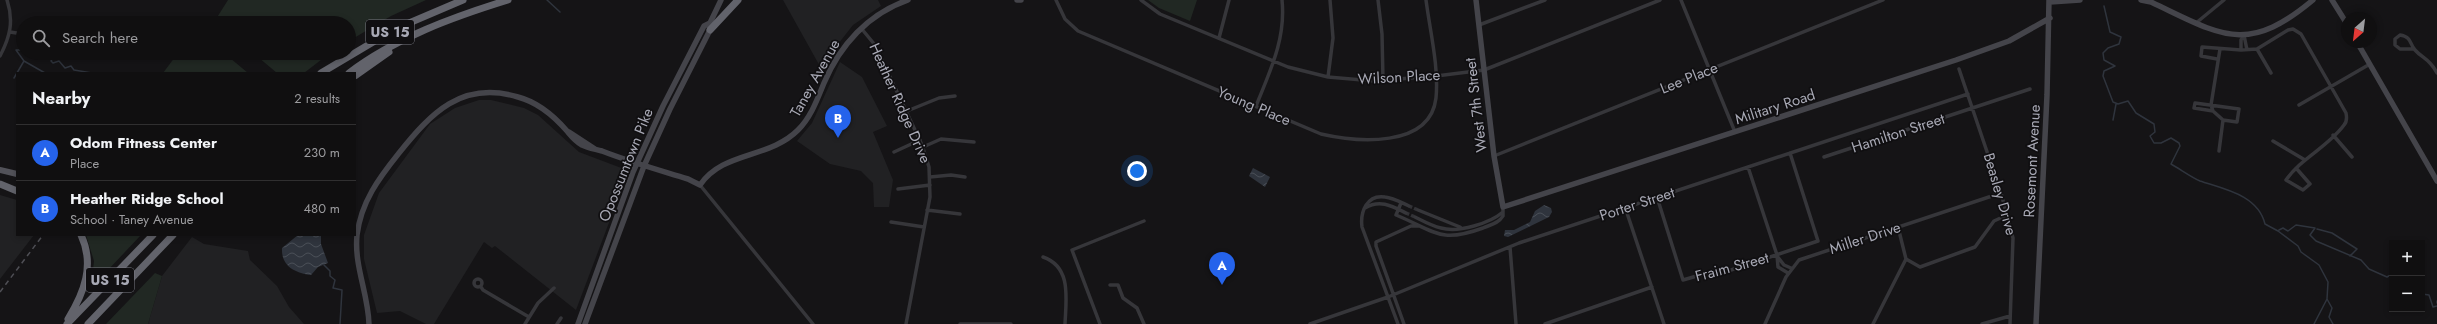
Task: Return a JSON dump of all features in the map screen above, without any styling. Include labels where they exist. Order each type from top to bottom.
[{"type":"highway","name":"US 15","points":[[356,52],[395,29],[463,0]]},
{"type":"highway","name":"US 15","points":[[350,72],[374,56],[414,35],[508,0]]},
{"type":"highway","points":[[710,26],[738,0]]},
{"type":"highway","points":[[356,75],[414,35]]},
{"type":"highway","name":"US 15","points":[[323,72],[343,60]]},
{"type":"highway","points":[[0,184],[16,189]]},
{"type":"highway","points":[[66,324],[82,295],[87,278],[87,254],[81,236]]},
{"type":"highway","name":"US 15","points":[[66,324],[152,236]]},
{"type":"highway","name":"US 15","points":[[88,324],[172,236]]},
{"type":"main road","points":[[0,170],[16,174]]},
{"type":"street","points":[[0,56],[10,32],[11,15],[6,0]]},
{"type":"street","name":"Opossumtown Pike","points":[[585,324],[644,166],[721,0]]},
{"type":"street","name":"Taney Avenue","points":[[700,185],[719,165],[778,146],[799,129],[812,111],[837,57],[861,28],[879,14],[908,0]]},
{"type":"street","name":"Young Place","points":[[1056,0],[1065,19],[1078,31],[1321,134],[1362,140],[1392,138],[1416,129],[1429,116],[1436,99],[1436,76],[1426,0]]},
{"type":"street","name":"Wilson Place","points":[[1141,0],[1160,14],[1304,72],[1328,77],[1383,80],[1436,76],[1484,70],[1660,0]]},
{"type":"street","points":[[1219,38],[1229,0]]},
{"type":"street","points":[[1256,106],[1274,61],[1283,28],[1282,0]]},
{"type":"street","points":[[1328,77],[1333,38],[1330,0]]},
{"type":"street","points":[[1378,0],[1382,34],[1383,80]]},
{"type":"street","name":"West 7th Street","points":[[1476,0],[1494,156],[1503,210]]},
{"type":"street","points":[[1479,25],[1545,0]]},
{"type":"street","points":[[1681,0],[1735,133]]},
{"type":"street","name":"Lee Place","points":[[1494,156],[1883,0]]},
{"type":"street","points":[[2050,1],[2080,0]]},
{"type":"street","points":[[2141,0],[2151,2],[2198,22],[2211,30],[2244,35],[2273,28],[2291,18],[2313,0]]},
{"type":"street","points":[[2224,0],[2198,22],[2212,10],[2218,5],[2224,0]]},
{"type":"street","points":[[2332,0],[2341,14]]},
{"type":"street","name":"Rosemont Avenue","points":[[2037,324],[2050,1]]},
{"type":"street","name":"Military Road","points":[[1503,210],[2002,44],[2050,18]]},
{"type":"street","name":"Opossumtown Pike","points":[[578,324],[637,164],[704,26],[710,26]]},
{"type":"street","name":"Heather Ridge Drive","points":[[861,28],[875,45],[907,111],[923,147],[930,177],[927,210],[906,324]]},
{"type":"street","points":[[2217,59],[2201,56],[2202,47],[2241,50],[2257,49],[2288,30],[2297,31],[2301,34],[2346,113],[2347,118],[2344,125],[2296,168],[2286,180],[2303,190],[2310,184],[2296,168]]},
{"type":"street","points":[[10,32],[16,33]]},
{"type":"street","points":[[2244,35],[2247,50]]},
{"type":"street","points":[[2241,50],[2241,40],[2244,35]]},
{"type":"street","points":[[2414,49],[2411,40],[2406,36],[2400,35],[2395,39],[2395,45],[2400,49],[2414,49],[2426,57],[2437,73]]},
{"type":"street","points":[[2361,48],[2437,181]]},
{"type":"street","points":[[2213,111],[2194,108],[2195,102],[2211,105],[2239,109],[2237,122],[2223,120],[2213,111],[2211,105],[2217,59],[2220,49]]},
{"type":"street","points":[[2257,49],[2271,73]]},
{"type":"street","points":[[2299,105],[2370,64]]},
{"type":"street","name":"Beasley Drive","points":[[1959,69],[2007,215],[2014,252],[2010,324]]},
{"type":"street","name":"Hamilton Street","points":[[1824,158],[2030,89]]},
{"type":"street","points":[[369,324],[356,259],[356,242],[360,218],[369,195],[380,177],[426,120],[443,107],[461,98],[475,94],[498,93],[518,96],[536,104],[567,131],[595,149],[660,171],[664,175],[700,185],[813,324]]},
{"type":"street","name":"Porter Street","points":[[1310,324],[1388,297],[1510,247],[1625,207],[1790,154],[1968,94]]},
{"type":"street","points":[[907,111],[939,98],[955,96]]},
{"type":"street","points":[[2219,151],[2223,120]]},
{"type":"street","points":[[2333,136],[2352,157]]},
{"type":"street","points":[[923,147],[941,139],[974,142]]},
{"type":"street","points":[[894,152],[920,140]]},
{"type":"street","points":[[2273,141],[2305,160]]},
{"type":"street","name":"Fraim Street","points":[[1657,197],[1683,280],[1714,271],[1719,274],[1818,241],[1790,154]]},
{"type":"street","points":[[1748,167],[1777,255],[1778,267],[1788,273]]},
{"type":"street","points":[[930,177],[951,175],[965,177]]},
{"type":"street","points":[[898,189],[930,185]]},
{"type":"street","name":"Miller Drive","points":[[1765,324],[1767,315],[1788,273],[1799,260],[2001,193]]},
{"type":"street","points":[[1398,324],[1360,218],[1363,210],[1371,200],[1384,196],[1409,206]]},
{"type":"street","points":[[1363,210],[1373,203],[1379,203],[1406,213]]},
{"type":"street","points":[[1401,203],[1396,215],[1440,235],[1458,236],[1498,222],[1503,216],[1503,210]]},
{"type":"street","points":[[1625,207],[1664,324]]},
{"type":"street","points":[[927,210],[960,214]]},
{"type":"street","points":[[1418,210],[1458,227],[1465,227]]},
{"type":"street","points":[[1415,217],[1442,229],[1465,227],[1490,220],[1503,210]]},
{"type":"street","points":[[1906,259],[1920,267],[1975,247],[1994,221],[2007,215]]},
{"type":"street","points":[[1100,324],[1072,250],[1144,221]]},
{"type":"street","points":[[891,222],[924,228]]},
{"type":"street","points":[[1404,324],[1376,246],[1376,242],[1411,226],[1420,226]]},
{"type":"street","points":[[1873,324],[1906,259],[1898,227]]},
{"type":"street","points":[[1510,247],[1516,324]]},
{"type":"street","points":[[1777,255],[1784,265],[1791,268]]},
{"type":"street","points":[[1043,256],[1056,264],[1064,277],[1065,324]]},
{"type":"street","points":[[1110,285],[1118,285],[1123,298],[1137,308],[1144,324]]},
{"type":"street","points":[[481,287],[483,290],[529,317]]},
{"type":"street","points":[[525,324],[538,303],[554,288]]},
{"type":"street","points":[[1545,324],[1652,288]]},
{"type":"street","points":[[1982,324],[2010,316]]},
{"type":"street","points":[[557,324],[561,318]]},
{"type":"street","points":[[960,324],[1012,324]]},
{"type":"shaded area","points":[[228,0],[426,0],[391,16],[356,37],[356,16],[218,16]]},
{"type":"shaded area","points":[[783,0],[878,0],[881,6],[853,25],[831,53],[822,70]]},
{"type":"shaded area","points":[[1148,0],[1197,0],[1190,21],[1159,8]]},
{"type":"shaded area","points":[[173,60],[232,60],[247,72],[164,72]]},
{"type":"shaded area","points":[[261,60],[321,60],[305,72],[276,72]]},
{"type":"shaded area","points":[[840,62],[862,77],[887,126],[873,132],[893,180],[889,207],[874,207],[873,183],[861,171],[830,164],[797,141],[812,123]]},
{"type":"shaded area","points":[[479,100],[491,100],[524,108],[538,115],[579,152],[624,169],[627,175],[576,310],[495,246],[492,248],[484,242],[434,324],[426,324],[400,311],[377,313],[364,259],[364,235],[379,193],[430,124],[455,108]]},
{"type":"shaded area","points":[[0,195],[16,200],[16,236],[33,236],[0,279]]},
{"type":"shaded area","points":[[86,236],[140,236],[91,288],[94,261]]},
{"type":"shaded area","points":[[192,237],[204,244],[248,251],[250,260],[277,286],[289,307],[304,324],[148,324],[162,276]]},
{"type":"shaded area","points":[[155,273],[162,276],[148,324],[106,324]]},
{"type":"water","points":[[1253,168],[1270,177],[1265,187],[1249,176]]},
{"type":"water","points":[[1544,205],[1551,208],[1552,212],[1549,217],[1508,237],[1504,236],[1505,230],[1514,230],[1530,222],[1535,211]]},
{"type":"water","points":[[297,236],[321,236],[321,244],[328,263],[318,267],[311,275],[300,273],[290,268],[284,260],[282,248]]},
{"type":"waterway","points":[[547,0],[560,12]]},
{"type":"waterway","points":[[2104,6],[2110,32],[2121,37],[2119,44],[2108,48],[2103,53],[2104,60],[2115,66],[2104,71],[2103,76],[2113,102],[2118,104],[2128,101],[2136,113],[2154,124],[2155,132],[2150,136],[2154,143],[2161,143],[2171,138],[2179,143],[2180,146],[2171,164],[2200,181],[2229,190],[2248,200],[2261,214],[2265,224],[2278,231],[2298,246],[2301,252],[2319,265],[2328,282],[2327,299],[2332,308],[2329,317],[2333,324]]},
{"type":"waterway","points":[[23,60],[43,72]]},
{"type":"waterway","points":[[52,60],[53,63],[59,61],[65,68],[71,66],[74,70],[86,72]]},
{"type":"waterway","points":[[18,72],[24,61]]},
{"type":"waterway","points":[[2113,120],[2116,104]]},
{"type":"waterway","points":[[2279,230],[2283,228],[2288,231],[2296,225],[2315,228],[2310,235],[2316,241],[2361,260],[2369,269],[2387,277],[2389,276]]},
{"type":"waterway","points":[[2317,229],[2332,233],[2357,249],[2350,256]]},
{"type":"waterway","points":[[324,265],[330,271],[330,276],[335,280],[333,288],[342,290],[340,324]]},
{"type":"waterway","points":[[2425,294],[2429,295],[2433,307],[2437,306]]},
{"type":"waterway","points":[[2314,324],[2327,299]]},
{"type":"tunnel","points":[[1409,206],[1418,210]]},
{"type":"tunnel","points":[[1406,213],[1415,217]]},
{"type":"railway","points":[[0,292],[42,236]]},
{"type":"place","name":"Heather Ridge School","points":[[838,138]]},
{"type":"place","name":"Odom Fitness Center","points":[[1222,285]]}]
